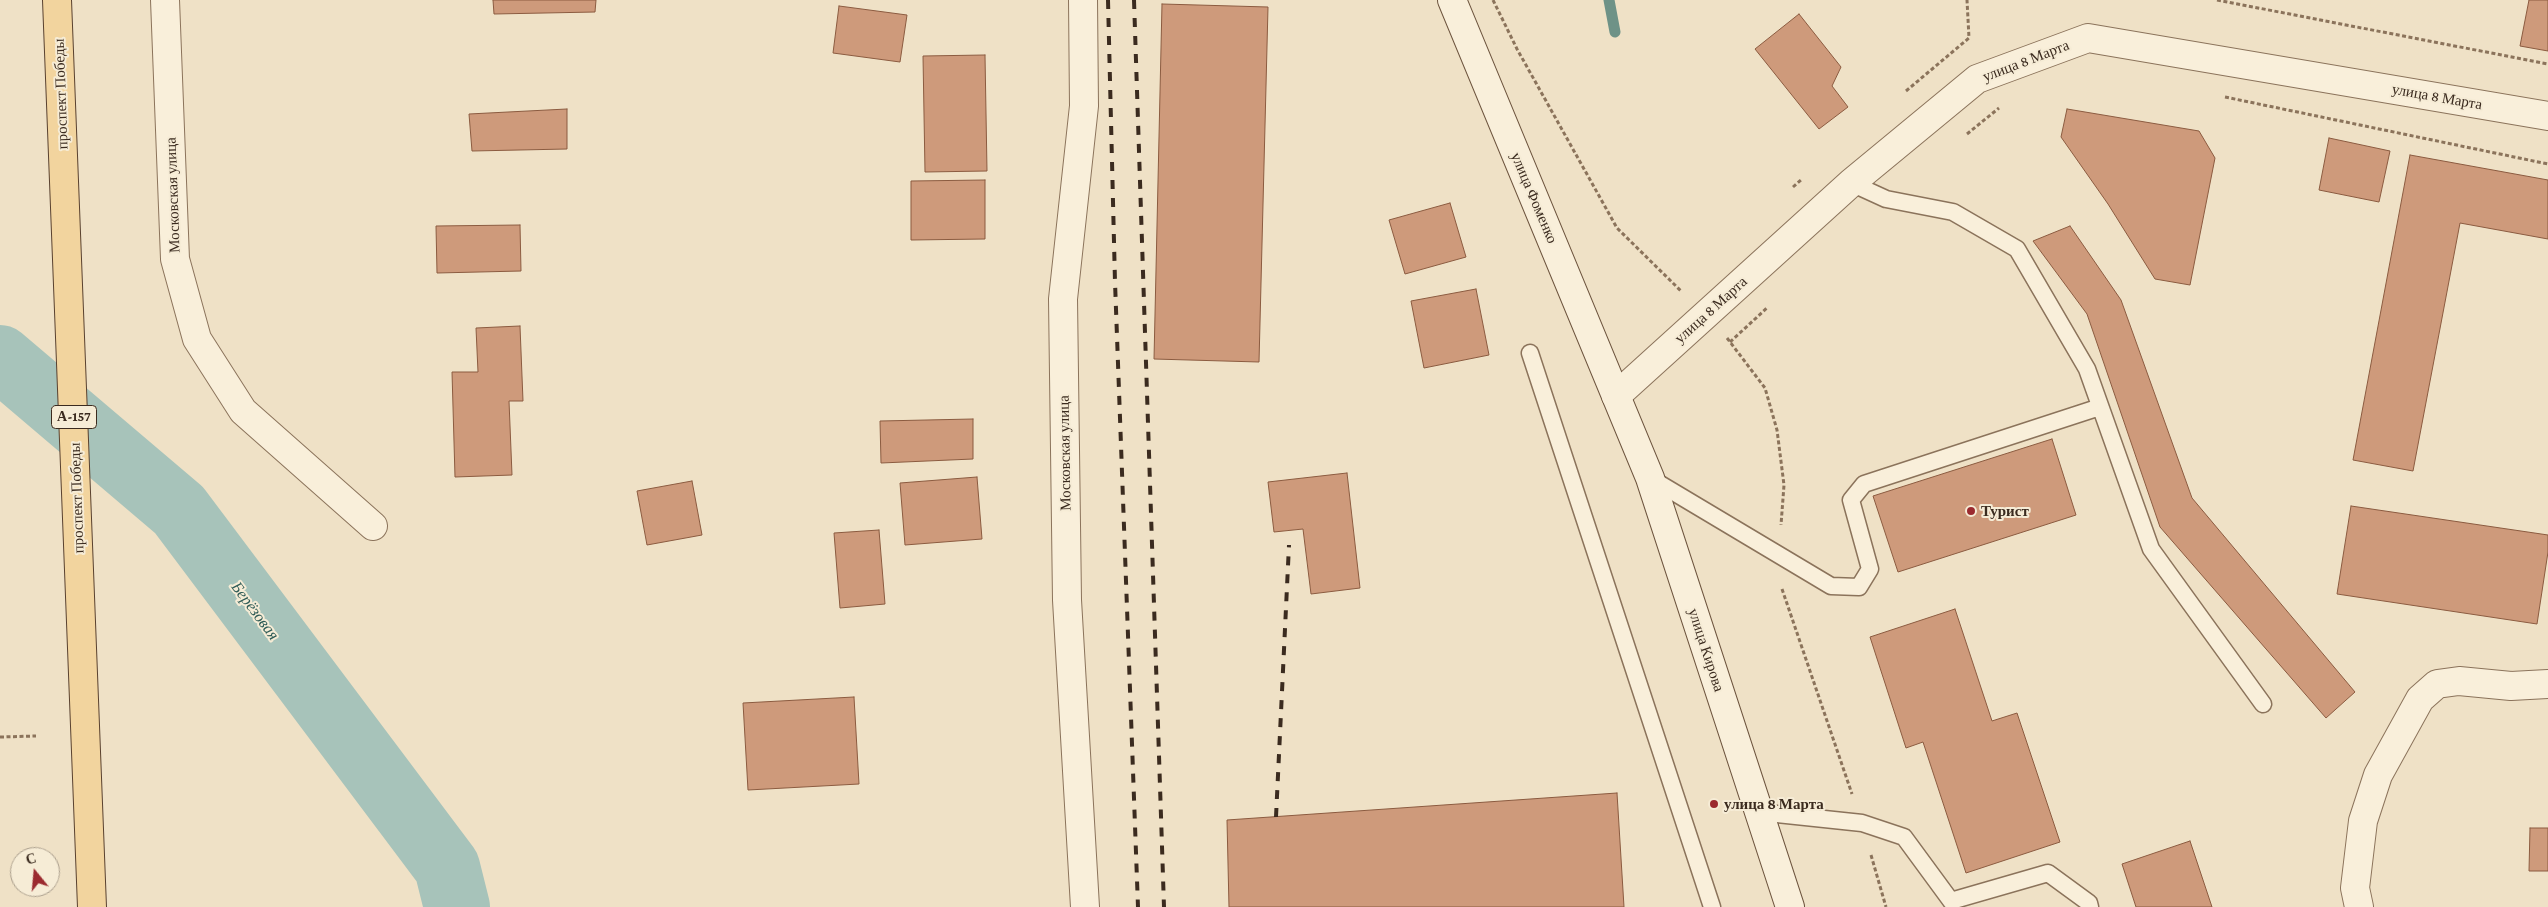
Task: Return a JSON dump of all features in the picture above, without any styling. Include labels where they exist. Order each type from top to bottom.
[{"type":"main road","name":"проспект Победы","points":[[57,0],[92,907]]},
{"type":"street","name":"Московская улица","points":[[165,0],[175,259],[197,339],[243,411],[373,526]]},
{"type":"street","name":"Московская улица","points":[[1083,0],[1084,106],[1063,299],[1067,600],[1086,907]]},
{"type":"street","name":"улица Фоменко","points":[[1452,0],[1616,396]]},
{"type":"street","name":"улица 8 Марта","points":[[1616,396],[1850,183],[1977,79],[2088,38],[2548,116]]},
{"type":"street","name":"улица Кирова","points":[[1616,396],[1650,478],[1790,907]]},
{"type":"street","points":[[2357,897],[2363,821],[2378,775],[2420,699],[2437,684],[2459,681],[2511,686],[2548,684]]},
{"type":"lane","points":[[1850,183],[1886,199],[1953,212],[2017,249],[2087,370],[2151,549],[2263,704]]},
{"type":"lane","points":[[1530,353],[1712,907]]},
{"type":"lane","points":[[1650,478],[1831,586],[1859,587],[1870,569],[1851,500],[1864,484],[2100,407]]},
{"type":"lane","points":[[1758,812],[1862,823],[1904,837],[1952,901],[2048,873],[2089,903],[2090,907]]},
{"type":"path","points":[[1493,0],[1617,228],[1680,290],[1708,313],[1765,388],[1777,430],[1784,485],[1776,572],[1862,823],[1886,907]]},
{"type":"path","points":[[1903,94],[1969,38],[1967,0]]},
{"type":"path","points":[[2218,0],[2548,64]]},
{"type":"path","points":[[2221,97],[2548,164]]},
{"type":"path","points":[[1962,137],[2001,107]]},
{"type":"path","points":[[1793,187],[1808,174]]},
{"type":"path","points":[[0,737],[36,736]]},
{"type":"building","points":[[493,0],[596,0],[595,12],[494,14]]},
{"type":"building","points":[[2529,0],[2548,0],[2548,51],[2520,46]]},
{"type":"building","points":[[1162,4],[1268,7],[1259,362],[1154,359]]},
{"type":"building","points":[[839,6],[907,15],[900,62],[833,53]]},
{"type":"building","points":[[1799,14],[1841,67],[1832,86],[1848,107],[1819,129],[1755,49]]},
{"type":"building","points":[[985,55],[987,171],[925,172],[923,56]]},
{"type":"building","points":[[567,109],[567,149],[472,151],[469,114]]},
{"type":"building","points":[[2067,109],[2199,131],[2215,158],[2190,285],[2155,279],[2108,204],[2061,137]]},
{"type":"building","points":[[2329,138],[2390,151],[2379,202],[2319,190]]},
{"type":"building","points":[[2410,155],[2548,180],[2548,239],[2460,223],[2413,471],[2353,460]]},
{"type":"building","points":[[985,180],[985,239],[911,240],[911,181]]},
{"type":"building","points":[[1450,203],[1466,257],[1405,274],[1389,220]]},
{"type":"building","points":[[520,225],[521,271],[437,273],[436,226]]},
{"type":"building","points":[[2070,226],[2121,300],[2192,498],[2355,692],[2326,718],[2160,527],[2087,314],[2033,241]]},
{"type":"building","points":[[1476,289],[1489,355],[1424,368],[1411,301]]},
{"type":"building","points":[[520,326],[523,401],[509,401],[512,475],[455,477],[452,372],[478,372],[476,328]]},
{"type":"building","points":[[973,419],[973,459],[881,463],[880,421]]},
{"type":"building","points":[[2052,439],[2076,515],[1898,572],[1873,496]]},
{"type":"building","points":[[1347,473],[1360,588],[1311,594],[1303,529],[1274,532],[1268,482]]},
{"type":"building","points":[[977,477],[982,539],[905,545],[900,483]]},
{"type":"building","points":[[692,481],[702,535],[647,545],[637,491]]},
{"type":"building","points":[[2351,506],[2548,535],[2548,552],[2537,624],[2337,594]]},
{"type":"building","points":[[879,530],[885,604],[840,608],[834,533]]},
{"type":"building","points":[[1955,609],[1992,721],[2017,713],[2060,842],[1966,873],[1923,742],[1906,748],[1870,637]]},
{"type":"building","points":[[854,697],[859,784],[748,790],[743,703]]},
{"type":"building","points":[[1617,793],[1624,907],[1229,907],[1227,820]]},
{"type":"building","points":[[2530,828],[2548,828],[2548,871],[2529,871]]},
{"type":"building","points":[[2190,841],[2212,907],[2136,907],[2122,864]]},
{"type":"waterway","points":[[1609,0],[1615,32]]},
{"type":"waterway","name":"Берёзовая","points":[[0,358],[179,510],[447,867],[457,907]]},
{"type":"railway","points":[[1108,0],[1115,282],[1138,907]]},
{"type":"railway","points":[[1134,0],[1164,907]]},
{"type":"railway","points":[[1276,817],[1289,545]]},
{"type":"place","name":"Турист","points":[[1971,511]]},
{"type":"place","name":"улица 8 Марта","points":[[1714,804]]}]
